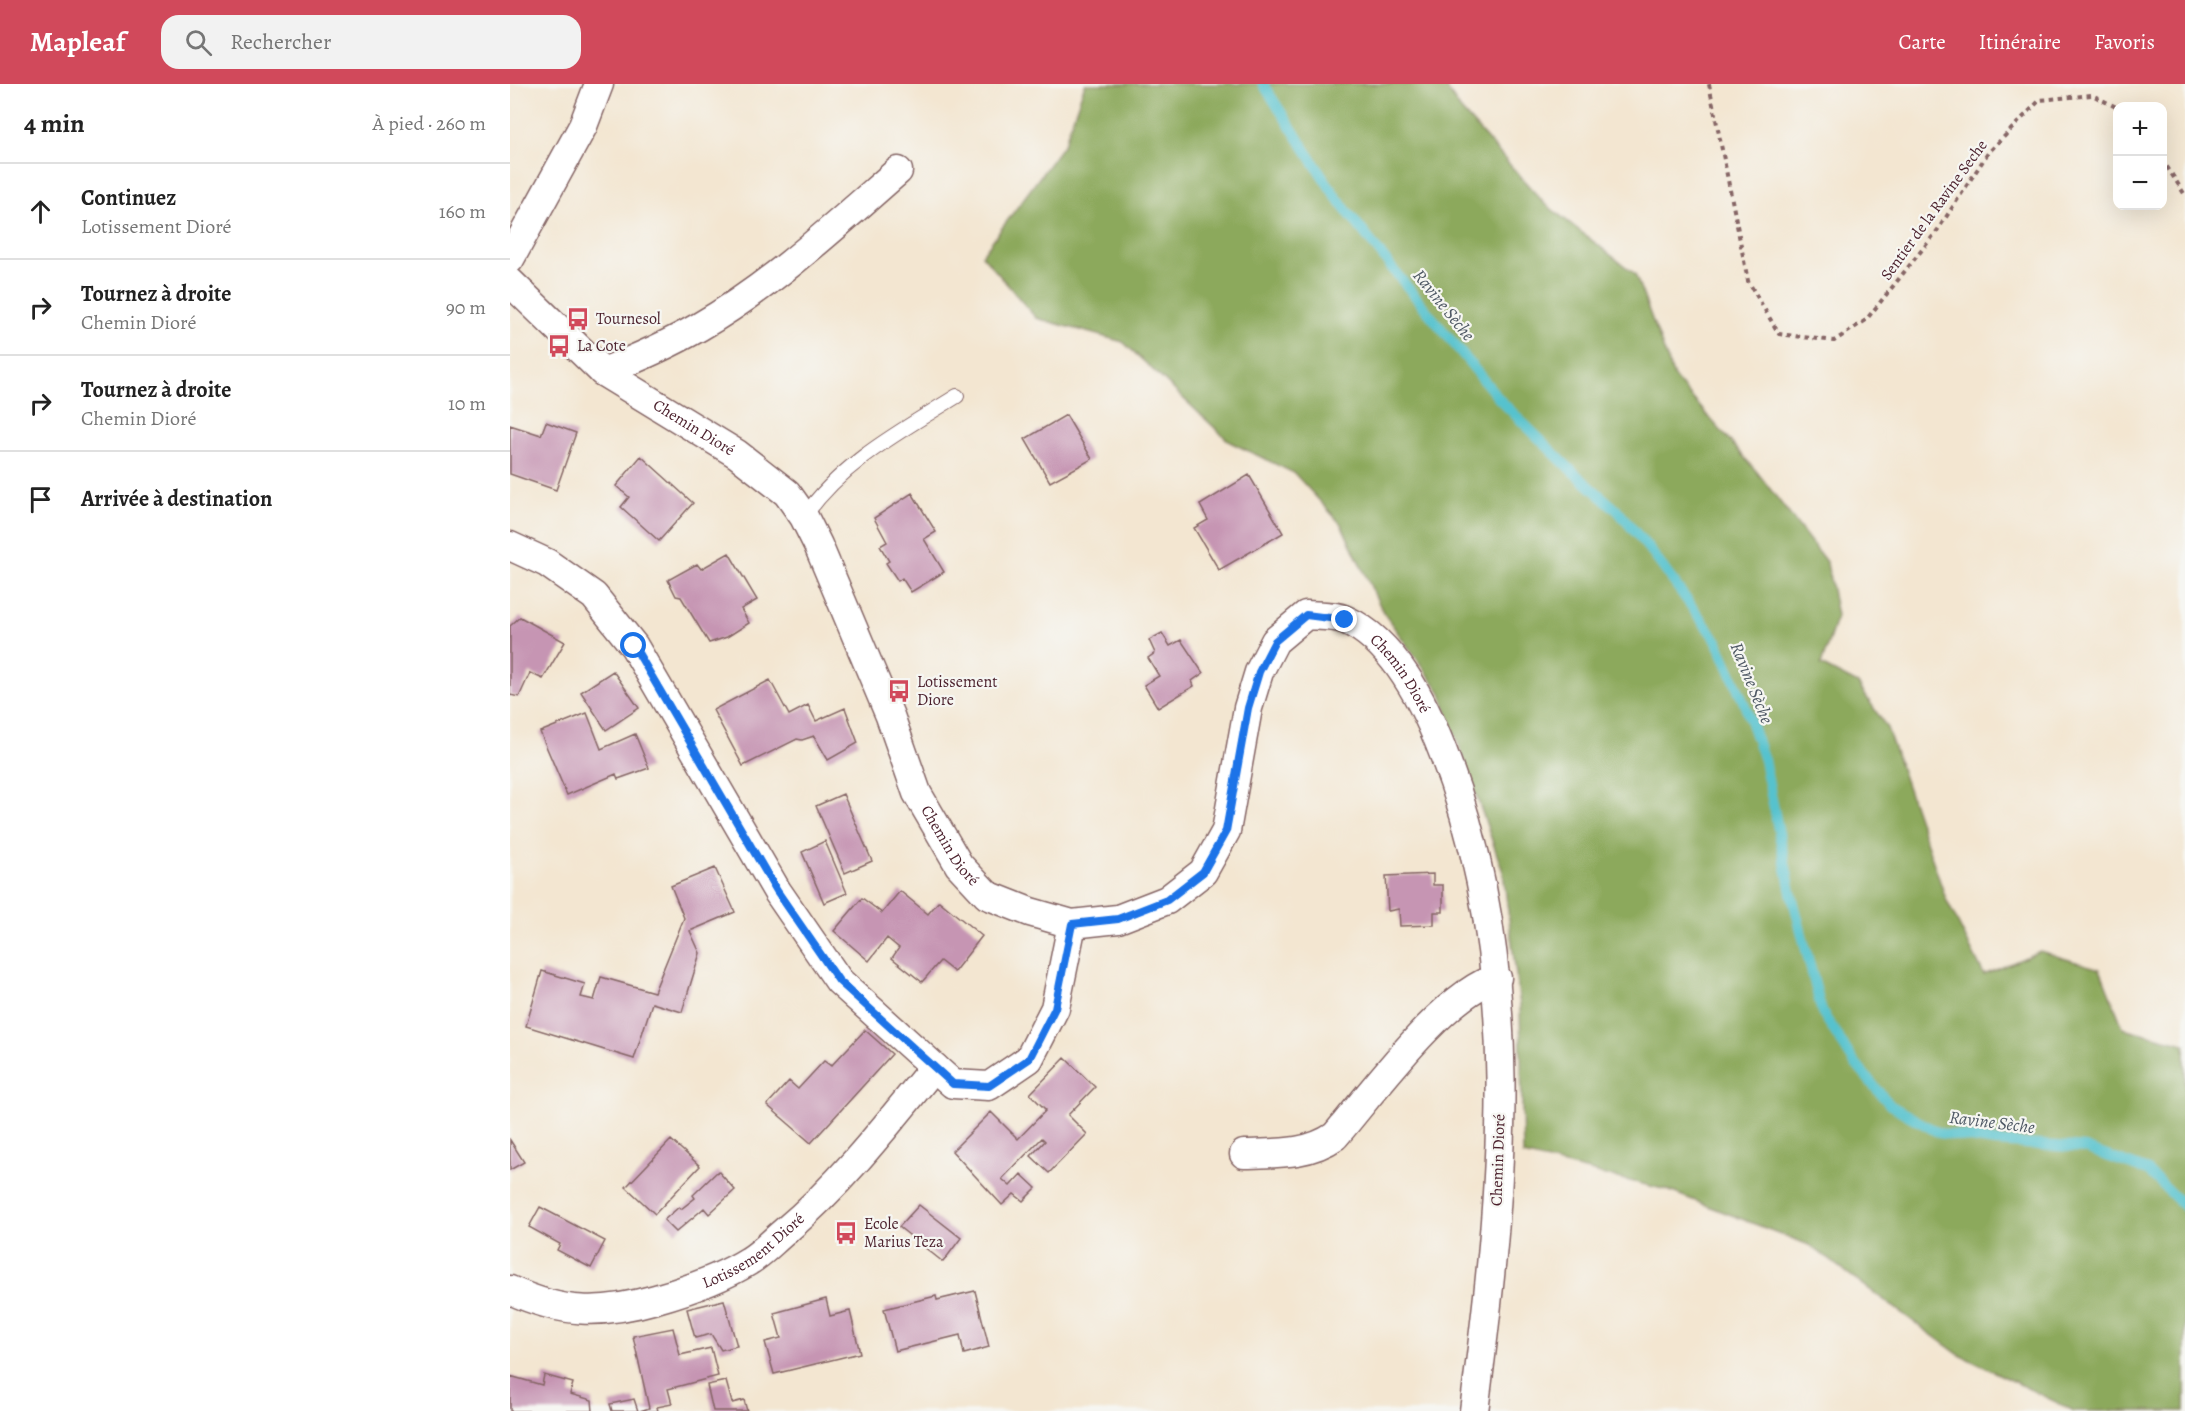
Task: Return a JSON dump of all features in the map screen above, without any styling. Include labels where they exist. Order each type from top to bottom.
[{"type":"street","points":[[510,259],[583,126],[598,84]]},
{"type":"street","points":[[603,372],[651,352],[701,326],[788,266],[898,171]]},
{"type":"street","name":"Chemin Dioré","points":[[510,282],[603,372],[689,423],[765,474],[787,493],[804,517],[890,716],[917,793],[959,865],[987,895],[1030,912],[1072,924],[1118,919],[1167,900],[1203,872],[1226,831],[1248,708],[1259,672],[1275,641],[1306,615],[1345,620],[1387,649],[1429,714],[1463,802],[1487,907],[1497,978],[1500,1077],[1498,1188],[1474,1411]]},
{"type":"street","points":[[510,546],[546,563],[594,596],[634,646],[777,891],[839,981],[953,1084],[989,1086],[1029,1059],[1055,1008],[1072,924]]},
{"type":"street","points":[[1244,1154],[1301,1151],[1320,1147],[1430,1027],[1468,992],[1482,983],[1497,978]]},
{"type":"street","name":"Lotissement Dioré","points":[[510,1290],[542,1304],[584,1311],[631,1306],[690,1290],[750,1261],[814,1206],[874,1140],[934,1067]]},
{"type":"lane","points":[[804,517],[820,494],[842,472],[957,396]]},
{"type":"path","name":"Sentier de la Ravine Seche","points":[[1709,84],[1748,281],[1779,334],[1834,341],[1866,320],[1937,231],[1988,153],[2040,100],[2092,95],[2113,106]]},
{"type":"path","points":[[2167,166],[2185,195]]},
{"type":"green space","points":[[1085,84],[1444,84],[1460,109],[1544,203],[1635,274],[1674,377],[1757,472],[1827,563],[1837,616],[1821,665],[1858,684],[1887,728],[1946,899],[1984,975],[2040,951],[2100,969],[2123,1028],[2185,1044],[2185,1411],[2074,1411],[1958,1354],[1809,1245],[1667,1190],[1523,1155],[1520,1006],[1503,872],[1440,691],[1383,612],[1341,524],[1294,473],[1230,442],[1123,342],[1036,318],[982,255],[1064,144]]},
{"type":"building","points":[[1066,415],[1092,459],[1050,482],[1025,439]]},
{"type":"building","points":[[546,422],[576,433],[556,490],[510,474],[510,425],[541,435]]},
{"type":"building","points":[[641,456],[693,503],[659,541],[621,507],[629,497],[616,486]]},
{"type":"building","points":[[1249,475],[1283,533],[1219,570],[1194,528],[1208,520],[1200,505]]},
{"type":"building","points":[[912,493],[936,532],[924,539],[944,572],[911,592],[902,578],[898,581],[886,563],[889,561],[880,546],[887,542],[874,518]]},
{"type":"building","points":[[729,553],[757,600],[741,609],[749,623],[727,637],[709,643],[681,597],[676,596],[668,580],[697,564],[701,569]]},
{"type":"building","points":[[520,617],[565,642],[543,679],[530,673],[519,697],[510,695],[510,626]]},
{"type":"building","points":[[1162,633],[1170,646],[1181,640],[1203,673],[1192,681],[1194,686],[1158,708],[1144,685],[1159,676],[1148,658],[1155,653],[1149,640]]},
{"type":"building","points":[[613,671],[639,708],[606,730],[581,692]]},
{"type":"building","points":[[770,680],[789,715],[808,705],[816,721],[845,708],[858,743],[828,760],[814,736],[802,740],[797,739],[743,766],[713,710]]},
{"type":"building","points":[[587,713],[601,749],[635,734],[649,768],[618,779],[616,774],[567,795],[540,732]]},
{"type":"building","points":[[843,794],[872,861],[845,873],[816,806]]},
{"type":"building","points":[[825,841],[847,893],[824,903],[802,852]]},
{"type":"building","points":[[715,868],[735,912],[690,931],[700,953],[682,1012],[652,1003],[634,1059],[526,1026],[542,971],[585,984],[581,997],[594,1000],[601,977],[654,992],[684,918],[671,886]]},
{"type":"building","points":[[1433,874],[1433,885],[1443,885],[1443,912],[1434,912],[1434,925],[1400,926],[1399,909],[1388,911],[1386,876]]},
{"type":"building","points":[[900,891],[928,914],[939,901],[982,936],[954,972],[940,961],[922,982],[892,958],[899,948],[887,938],[869,961],[834,931],[862,898],[882,913]]},
{"type":"building","points":[[865,1030],[892,1054],[811,1143],[767,1105],[789,1081],[798,1089],[824,1061],[831,1066]]},
{"type":"building","points":[[1065,1058],[1095,1087],[1068,1115],[1087,1134],[1049,1173],[1031,1156],[1045,1141],[1042,1138],[1002,1179],[1010,1186],[1021,1174],[1036,1188],[1023,1201],[1014,1194],[1002,1205],[952,1151],[991,1112],[1018,1139],[1046,1110],[1030,1094]]},
{"type":"building","points":[[510,1140],[524,1162],[510,1170]]},
{"type":"building","points":[[671,1140],[700,1166],[655,1214],[626,1187]]},
{"type":"building","points":[[718,1171],[735,1190],[709,1214],[704,1208],[676,1232],[664,1220],[679,1207],[681,1209],[695,1198],[693,1195]]},
{"type":"building","points":[[919,1205],[961,1238],[943,1262],[899,1227]]},
{"type":"building","points":[[540,1207],[605,1241],[591,1268],[557,1250],[560,1244],[529,1227]]},
{"type":"building","points":[[975,1291],[989,1347],[964,1354],[960,1335],[895,1351],[884,1309],[936,1296],[937,1300]]},
{"type":"building","points":[[826,1299],[830,1316],[850,1311],[860,1353],[774,1374],[765,1342],[781,1338],[774,1313]]},
{"type":"building","points":[[724,1300],[737,1346],[721,1350],[711,1334],[695,1338],[687,1309]]},
{"type":"building","points":[[673,1328],[680,1355],[711,1348],[718,1376],[668,1389],[672,1404],[657,1407],[658,1411],[640,1411],[649,1408],[633,1336]]},
{"type":"building","points":[[544,1375],[573,1383],[570,1394],[592,1400],[593,1411],[510,1411],[510,1376],[542,1385]]},
{"type":"building","points":[[726,1381],[732,1403],[744,1400],[747,1411],[713,1411],[707,1385]]},
{"type":"building","points":[[634,1399],[638,1411],[612,1411],[610,1404]]},
{"type":"waterway","name":"Ravine Sèche","points":[[1263,84],[1336,197],[1391,267],[1500,400],[1572,471],[1618,511],[1717,641],[1744,703],[1764,760],[1791,892],[1822,1012],[1854,1062],[1890,1105],[1939,1133],[1995,1142],[2085,1148],[2148,1171],[2185,1207]]},
{"type":"place","name":"Tournesol","points":[[578,319]]},
{"type":"place","name":"La Cote","points":[[559,346]]},
{"type":"place","name":"Lotissement Diore","points":[[899,691]]},
{"type":"place","name":"Ecole Marius Teza","points":[[846,1233]]},
{"type":"route","points":[[634,646],[777,891],[839,981],[953,1084],[989,1086],[1029,1059],[1055,1008],[1072,924],[1118,919],[1167,900],[1203,872],[1226,831],[1248,708],[1259,672],[1275,641],[1306,615],[1345,620]]}]
